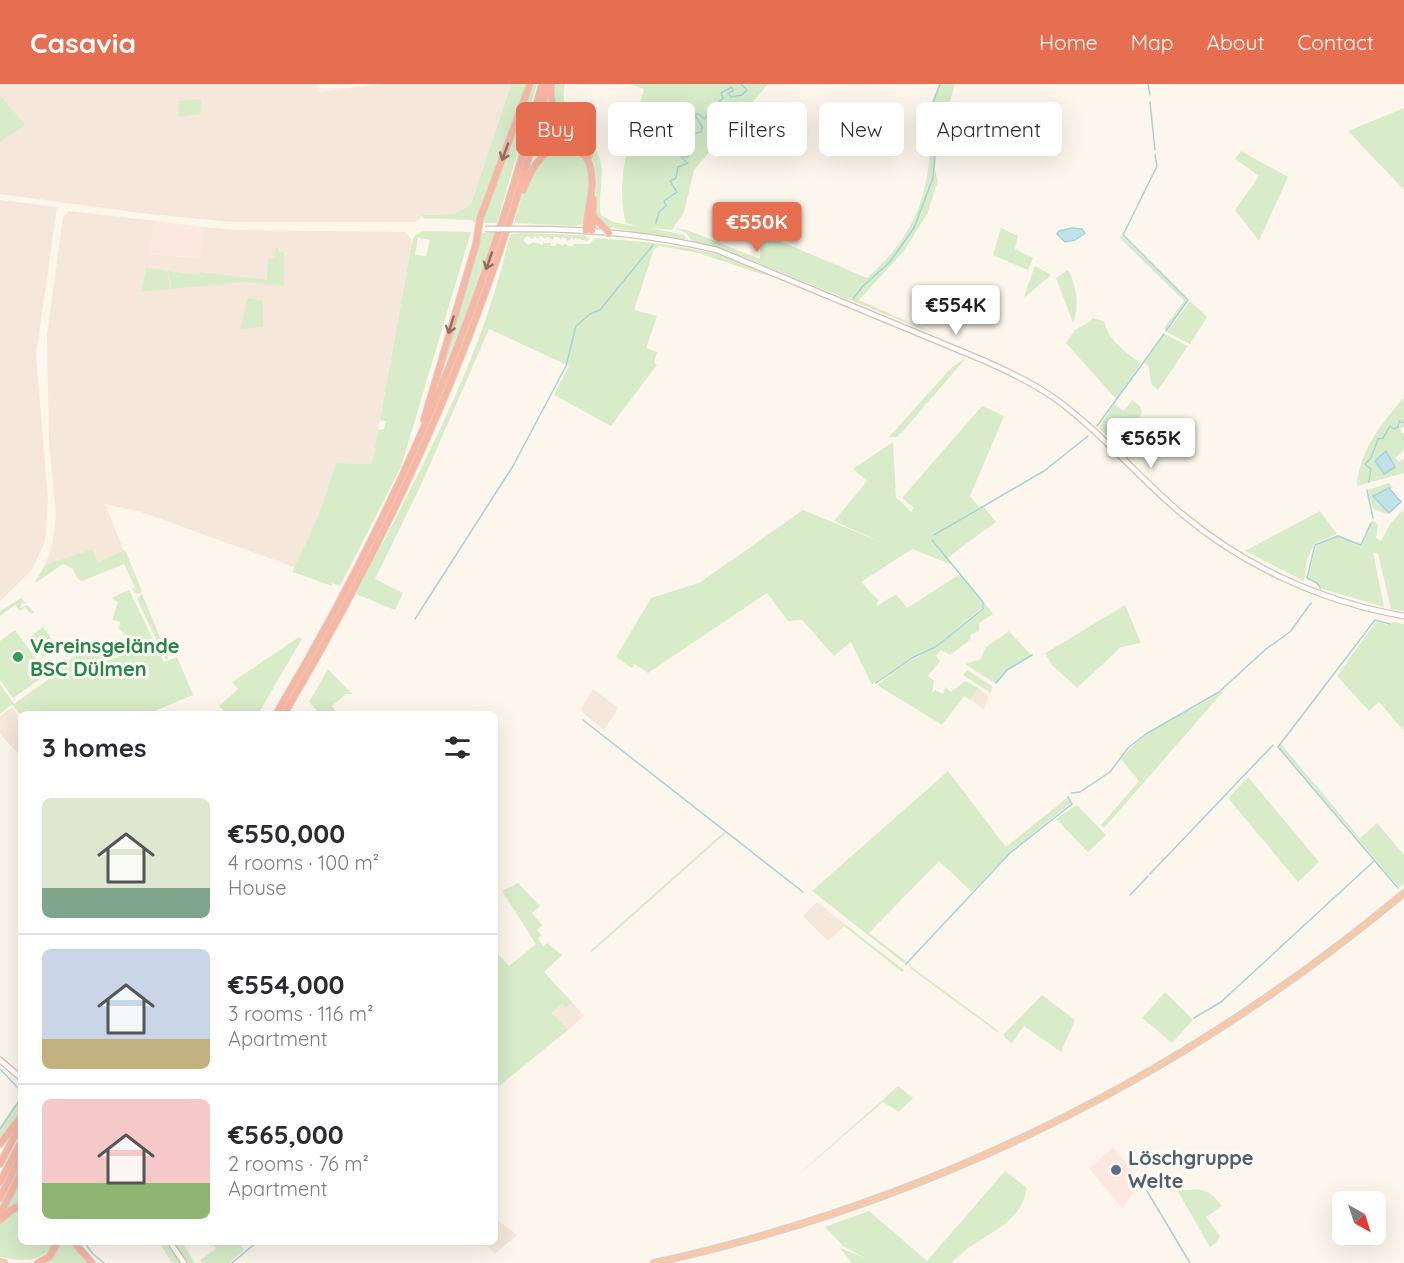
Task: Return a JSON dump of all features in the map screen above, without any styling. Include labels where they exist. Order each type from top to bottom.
[{"type":"highway","points":[[412,454],[530,84]]},
{"type":"highway","points":[[278,711],[356,571],[450,368],[491,257],[542,84]]},
{"type":"highway","points":[[550,84],[551,103],[555,116],[582,146],[592,164],[593,215],[589,231]]},
{"type":"highway","points":[[286,711],[347,603],[411,474],[482,303],[511,218],[550,84]]},
{"type":"highway","points":[[511,218],[538,160],[554,148],[567,147],[582,154],[590,165],[589,231]]},
{"type":"highway","points":[[593,215],[598,224],[609,232]]},
{"type":"highway","points":[[654,1263],[719,1249],[843,1212],[945,1174],[1070,1116],[1128,1086],[1250,1010],[1404,893]]},
{"type":"highway","points":[[0,1144],[18,1122]]},
{"type":"highway","points":[[0,1164],[18,1130]]},
{"type":"highway","points":[[0,1182],[18,1148]]},
{"type":"highway","points":[[0,1198],[18,1162]]},
{"type":"highway","points":[[0,1214],[18,1179]]},
{"type":"highway","points":[[0,1220],[18,1207]]},
{"type":"highway","points":[[38,1263],[49,1257],[56,1245]]},
{"type":"highway","points":[[77,1245],[92,1263]]},
{"type":"highway","points":[[0,1262],[4,1263]]},
{"type":"main road","points":[[482,229],[609,232],[670,240],[717,250],[1016,375],[1056,399],[1088,425],[1182,514],[1236,553],[1320,594],[1377,612],[1404,616]]},
{"type":"main road","points":[[0,1060],[18,1075]]},
{"type":"main road","points":[[172,1245],[184,1263]]},
{"type":"shaded area","points":[[0,84],[317,84],[318,92],[381,84],[511,84],[471,204],[455,214],[421,215],[420,219],[414,222],[231,222],[149,214],[0,194]]},
{"type":"shaded area","points":[[0,200],[57,207],[36,355],[48,500],[45,542],[31,571],[0,601]]},
{"type":"shaded area","points":[[69,211],[155,221],[150,254],[199,258],[203,227],[238,230],[405,232],[412,240],[372,464],[335,463],[314,529],[294,567],[141,512],[105,504],[124,551],[98,562],[92,549],[45,565],[52,546],[56,515],[49,442],[47,336],[63,217]]},
{"type":"shaded area","points":[[155,221],[203,227],[200,258],[149,254]]},
{"type":"shaded area","points":[[978,688],[989,697],[984,709],[970,700]]},
{"type":"shaded area","points":[[593,689],[618,708],[604,730],[581,709]]},
{"type":"shaded area","points":[[12,707],[18,716],[18,754],[0,734],[0,716]]},
{"type":"shaded area","points":[[817,902],[846,925],[828,941],[803,916]]},
{"type":"shaded area","points":[[572,1002],[584,1016],[568,1030],[552,1013],[562,1004],[566,1007]]},
{"type":"shaded area","points":[[1113,1147],[1142,1182],[1122,1208],[1089,1168]]},
{"type":"shaded area","points":[[498,1220],[517,1235],[495,1254],[487,1245],[498,1245]]},
{"type":"green space","points":[[511,84],[528,84],[521,102],[516,102],[516,116],[477,220],[474,223],[472,220],[423,218],[421,215],[455,214],[471,204]]},
{"type":"green space","points":[[532,84],[537,84],[532,102],[526,102]]},
{"type":"green space","points":[[554,84],[565,84],[565,102],[556,102]]},
{"type":"green space","points":[[630,84],[768,84],[753,102],[707,102],[707,155],[694,170],[684,212],[672,230],[651,228],[684,235],[686,238],[683,240],[607,227],[595,217],[596,181],[591,156],[596,156],[596,150],[602,169],[601,215],[613,222],[640,227],[626,223],[622,190],[626,156],[695,156],[695,102],[640,102],[644,89]]},
{"type":"green space","points":[[939,84],[955,84],[950,102],[932,102]]},
{"type":"green space","points":[[0,95],[25,125],[0,142]]},
{"type":"green space","points":[[201,99],[200,114],[179,117],[178,101]]},
{"type":"green space","points":[[1404,108],[1404,190],[1348,131]]},
{"type":"green space","points":[[516,128],[516,156],[497,223],[482,223]]},
{"type":"green space","points":[[1241,151],[1288,177],[1259,241],[1235,210],[1259,176],[1235,159]]},
{"type":"green space","points":[[547,156],[580,156],[583,159],[588,167],[590,178],[589,200],[584,223],[577,226],[514,223],[529,178]]},
{"type":"green space","points":[[930,156],[935,156],[934,167],[938,181],[927,214],[904,251],[859,300],[947,339],[748,259],[692,241],[686,233],[674,228],[687,230],[760,259],[761,233],[867,278],[894,251],[904,237],[919,206]]},
{"type":"green space","points":[[1001,228],[1018,236],[1015,249],[1033,258],[1028,270],[993,255]]},
{"type":"green space","points":[[422,231],[471,232],[401,467],[340,586],[332,583],[332,586],[293,572],[294,567],[318,516],[335,463],[372,464],[378,430],[384,429],[386,421],[380,420],[414,236]],"holes":[[[418,238],[430,240],[426,256],[415,255]]]},
{"type":"green space","points":[[482,233],[494,233],[464,319],[439,379]]},
{"type":"green space","points":[[510,234],[584,235],[590,239],[587,241],[575,238],[573,241],[573,238],[566,241],[566,238],[561,237],[561,240],[559,237],[554,237],[553,240],[540,236],[539,239],[534,236],[533,239],[527,236],[523,240],[528,245],[533,242],[543,245],[543,243],[551,243],[551,246],[556,246],[557,243],[573,247],[574,244],[590,244],[595,238],[636,241],[710,252],[753,266],[768,276],[698,253],[660,246],[654,249],[634,310],[657,316],[646,348],[657,352],[654,363],[657,365],[611,426],[554,395],[569,366],[489,329],[421,485],[375,579],[403,593],[395,610],[356,594],[424,463],[465,374],[483,328]]},
{"type":"green space","points":[[1122,236],[1188,301],[1166,331],[1164,328],[1184,301],[1119,237]]},
{"type":"green space","points":[[278,248],[278,252],[284,252],[284,286],[245,282],[172,289],[168,271],[199,275],[200,272],[267,280],[268,259],[274,259],[275,249]]},
{"type":"green space","points":[[1035,266],[1051,275],[1025,297],[1024,296]]},
{"type":"green space","points":[[146,268],[167,270],[170,289],[141,292]]},
{"type":"green space","points":[[1068,270],[1076,296],[1073,323],[1056,278]]},
{"type":"green space","points":[[247,298],[263,301],[263,327],[241,329]]},
{"type":"green space","points":[[1190,301],[1207,317],[1190,344],[1167,332]]},
{"type":"green space","points":[[1092,318],[1104,321],[1113,340],[1141,363],[1116,399],[1066,343],[1075,330],[1091,321]]},
{"type":"green space","points":[[1165,334],[1188,346],[1158,390],[1151,384],[1149,367],[1144,363]]},
{"type":"green space","points":[[966,358],[904,430],[897,437],[889,437],[952,367]]},
{"type":"green space","points":[[1404,397],[1404,426],[1400,429],[1402,434],[1404,432],[1404,450],[1395,458],[1399,462],[1404,458],[1404,473],[1357,486],[1367,449]],"holes":[[[1388,454],[1395,467],[1383,474],[1375,462]]]},
{"type":"green space","points":[[1132,400],[1140,406],[1142,413],[1119,447],[1099,428],[1114,404],[1124,411]]},
{"type":"green space","points":[[982,406],[1004,416],[970,496],[979,507],[983,506],[996,522],[947,558],[953,565],[912,549],[861,582],[878,600],[877,606],[896,594],[907,608],[960,574],[982,602],[982,608],[936,646],[911,658],[872,685],[851,642],[834,656],[802,620],[788,621],[767,593],[648,673],[635,664],[632,668],[616,657],[651,598],[699,583],[803,510],[883,543],[834,521],[867,481],[853,469],[893,442],[896,497],[911,512],[914,508],[902,498]]},
{"type":"green space","points":[[1389,483],[1393,488],[1373,497],[1389,513],[1386,514],[1373,509],[1368,490]]},
{"type":"green space","points":[[1404,509],[1404,611],[1391,609],[1378,554],[1373,552],[1384,607],[1323,589],[1308,578],[1316,546],[1337,536],[1362,545],[1373,520],[1378,525],[1376,538],[1381,541],[1390,524]]},
{"type":"green space","points":[[1320,511],[1337,534],[1314,544],[1307,560],[1304,581],[1245,551]]},
{"type":"green space","points":[[92,549],[98,562],[125,550],[142,591],[140,594],[135,593],[132,589],[135,587],[124,564],[82,581],[78,579],[72,568],[63,564],[34,584],[45,565]]},
{"type":"green space","points":[[129,590],[164,662],[177,657],[193,695],[155,711],[18,712],[12,704],[0,714],[0,684],[14,704],[53,676],[51,669],[59,668],[94,641],[107,656],[117,658],[121,652],[127,656],[134,648],[127,641],[129,638],[119,629],[120,622],[112,620],[118,602],[111,598]]},
{"type":"green space","points":[[142,594],[168,656],[166,660],[137,599]]},
{"type":"green space","points":[[21,598],[27,604],[22,603],[20,608],[27,605],[34,612],[31,614],[25,607],[20,611],[15,605],[0,616],[0,611]]},
{"type":"green space","points":[[984,602],[993,614],[979,623],[979,631],[970,635],[971,639],[950,655],[941,650],[936,656],[940,661],[928,676],[934,681],[932,693],[935,690],[943,694],[945,687],[951,692],[965,681],[978,688],[970,700],[964,696],[942,725],[877,685],[901,666],[937,646],[983,610]]},
{"type":"green space","points":[[1125,605],[1141,643],[1121,647],[1077,688],[1052,665],[1045,653]]},
{"type":"green space","points":[[1376,622],[1390,625],[1392,622],[1404,624],[1404,731],[1379,702],[1369,711],[1337,676]]},
{"type":"green space","points":[[43,627],[58,648],[43,658],[29,637]]},
{"type":"green space","name":"Vereinsgelände BSC Dülmen","points":[[15,630],[47,674],[13,698],[0,680],[0,641]]},
{"type":"green space","points":[[1009,631],[1032,656],[1008,670],[996,684],[965,664],[981,659],[985,648]]},
{"type":"green space","points":[[299,637],[302,639],[260,711],[223,711],[219,706],[238,689],[232,682]]},
{"type":"green space","points":[[328,669],[352,694],[346,694],[332,706],[336,711],[317,711],[309,702]]},
{"type":"green space","points":[[967,670],[992,686],[991,693],[963,675]]},
{"type":"green space","points":[[1226,688],[1104,828],[1101,825],[1139,781],[1121,759],[1132,747],[1157,728]]},
{"type":"green space","points":[[1281,744],[1360,838],[1377,823],[1404,855],[1404,883],[1399,887],[1279,747]]},
{"type":"green space","points":[[948,771],[1006,847],[1068,797],[1072,802],[1010,852],[972,892],[939,861],[869,933],[907,962],[905,964],[812,891]]},
{"type":"green space","points":[[1248,777],[1319,862],[1298,882],[1228,798]]},
{"type":"green space","points":[[1078,806],[1106,835],[1088,852],[1056,819]]},
{"type":"green space","points":[[724,832],[726,833],[592,952],[590,951]]},
{"type":"green space","points":[[518,883],[540,906],[532,913],[542,925],[537,930],[542,935],[538,938],[543,947],[547,943],[562,955],[544,972],[572,1002],[566,1007],[562,1004],[552,1013],[568,1030],[499,1086],[498,954],[509,966],[536,944],[502,891]]},
{"type":"green space","points":[[846,925],[904,970],[902,972],[844,926]]},
{"type":"green space","points":[[908,963],[912,967],[1000,1032],[911,969]]},
{"type":"green space","points":[[1165,992],[1193,1020],[1172,1043],[1142,1018]]},
{"type":"green space","points":[[1042,995],[1075,1020],[1061,1052],[1024,1026],[1012,1043],[1005,1038],[1004,1034]]},
{"type":"green space","points":[[898,1086],[913,1098],[899,1112],[883,1102],[790,1182]]},
{"type":"green space","points":[[18,1100],[18,1117],[0,1141],[0,1127]]},
{"type":"green space","points":[[1005,1171],[1027,1188],[1023,1202],[1007,1222],[962,1253],[952,1263],[852,1263],[840,1248],[865,1258],[843,1246],[825,1227],[869,1211],[927,1261]]},
{"type":"green space","points":[[18,1184],[18,1205],[4,1213]]},
{"type":"green space","points":[[1177,1190],[1203,1190],[1212,1195],[1222,1206],[1206,1217],[1220,1236],[1210,1247]]},
{"type":"green space","points":[[18,1210],[18,1245],[53,1245],[44,1254],[32,1259],[17,1260],[0,1257],[0,1225]]},
{"type":"green space","points":[[58,1245],[74,1245],[89,1263],[43,1263],[53,1256]]},
{"type":"green space","points":[[161,1245],[170,1245],[182,1263],[172,1263]]},
{"type":"green space","points":[[175,1245],[184,1245],[195,1263],[187,1263]]},
{"type":"green space","points":[[214,1245],[240,1245],[244,1250],[229,1263],[202,1263],[200,1260],[216,1249]]},
{"type":"water","points":[[1072,228],[1082,229],[1085,233],[1075,240],[1065,242],[1057,234],[1059,231]]},
{"type":"water","points":[[1386,451],[1395,467],[1384,474],[1375,461]]},
{"type":"water","points":[[1389,488],[1401,502],[1389,513],[1373,496]]},
{"type":"waterway","points":[[656,223],[659,212],[666,206],[664,201],[677,192],[670,181],[676,178],[678,167],[688,163],[681,157],[688,157],[690,151],[687,144],[694,141],[692,134],[701,132],[702,127],[695,115],[698,114],[705,119],[709,112],[711,117],[721,112],[714,107],[723,98],[721,93],[732,87],[733,91],[728,93],[731,97],[742,95],[747,90],[741,84]]},
{"type":"waterway","points":[[853,299],[863,286],[889,263],[914,228],[933,178],[936,145],[921,136],[940,84]]},
{"type":"waterway","points":[[1148,84],[1150,95]]},
{"type":"waterway","points":[[1150,102],[1155,150]]},
{"type":"waterway","points":[[1155,155],[1157,166],[1123,235],[1188,300],[1166,331]]},
{"type":"waterway","points":[[415,619],[513,466],[566,366],[576,326],[590,314],[600,310],[653,245]]},
{"type":"waterway","points":[[1097,426],[1164,334]]},
{"type":"waterway","points":[[1369,482],[1371,469],[1365,464],[1371,458],[1378,439],[1383,438],[1390,426],[1394,429],[1398,427],[1399,421],[1404,423]]},
{"type":"waterway","points":[[934,535],[1044,471],[1088,436]]},
{"type":"waterway","points":[[1367,490],[1373,518]]},
{"type":"waterway","points":[[1321,589],[1317,583],[1307,578],[1315,545],[1338,536],[1361,545],[1371,523]]},
{"type":"waterway","points":[[876,683],[912,658],[937,646],[983,609],[983,602],[932,540]]},
{"type":"waterway","points":[[1071,793],[1080,792],[1110,772],[1128,748],[1146,734],[1219,692],[1266,649],[1290,632],[1311,603]]},
{"type":"waterway","points":[[1390,624],[1375,620],[1278,747],[1398,888]]},
{"type":"waterway","points":[[996,683],[1007,670],[1032,655]]},
{"type":"waterway","points":[[583,720],[803,892]]},
{"type":"waterway","points":[[1150,874],[1273,745]]},
{"type":"waterway","points":[[906,964],[1010,853],[1072,804],[1068,797]]},
{"type":"waterway","points":[[1194,1018],[1221,1002],[1374,861]]},
{"type":"waterway","points":[[1130,895],[1148,876]]},
{"type":"waterway","points":[[0,1069],[18,1088]]},
{"type":"waterway","points":[[0,1129],[18,1102]]},
{"type":"waterway","points":[[1147,1191],[1190,1263]]},
{"type":"waterway","points":[[86,1245],[104,1263]]},
{"type":"waterway","points":[[232,1263],[253,1245]]},
{"type":"place","name":"Vereinsgelände BSC Dülmen","points":[[18,657]]},
{"type":"place","name":"Löschgruppe Welte","points":[[1116,1170]]}]
